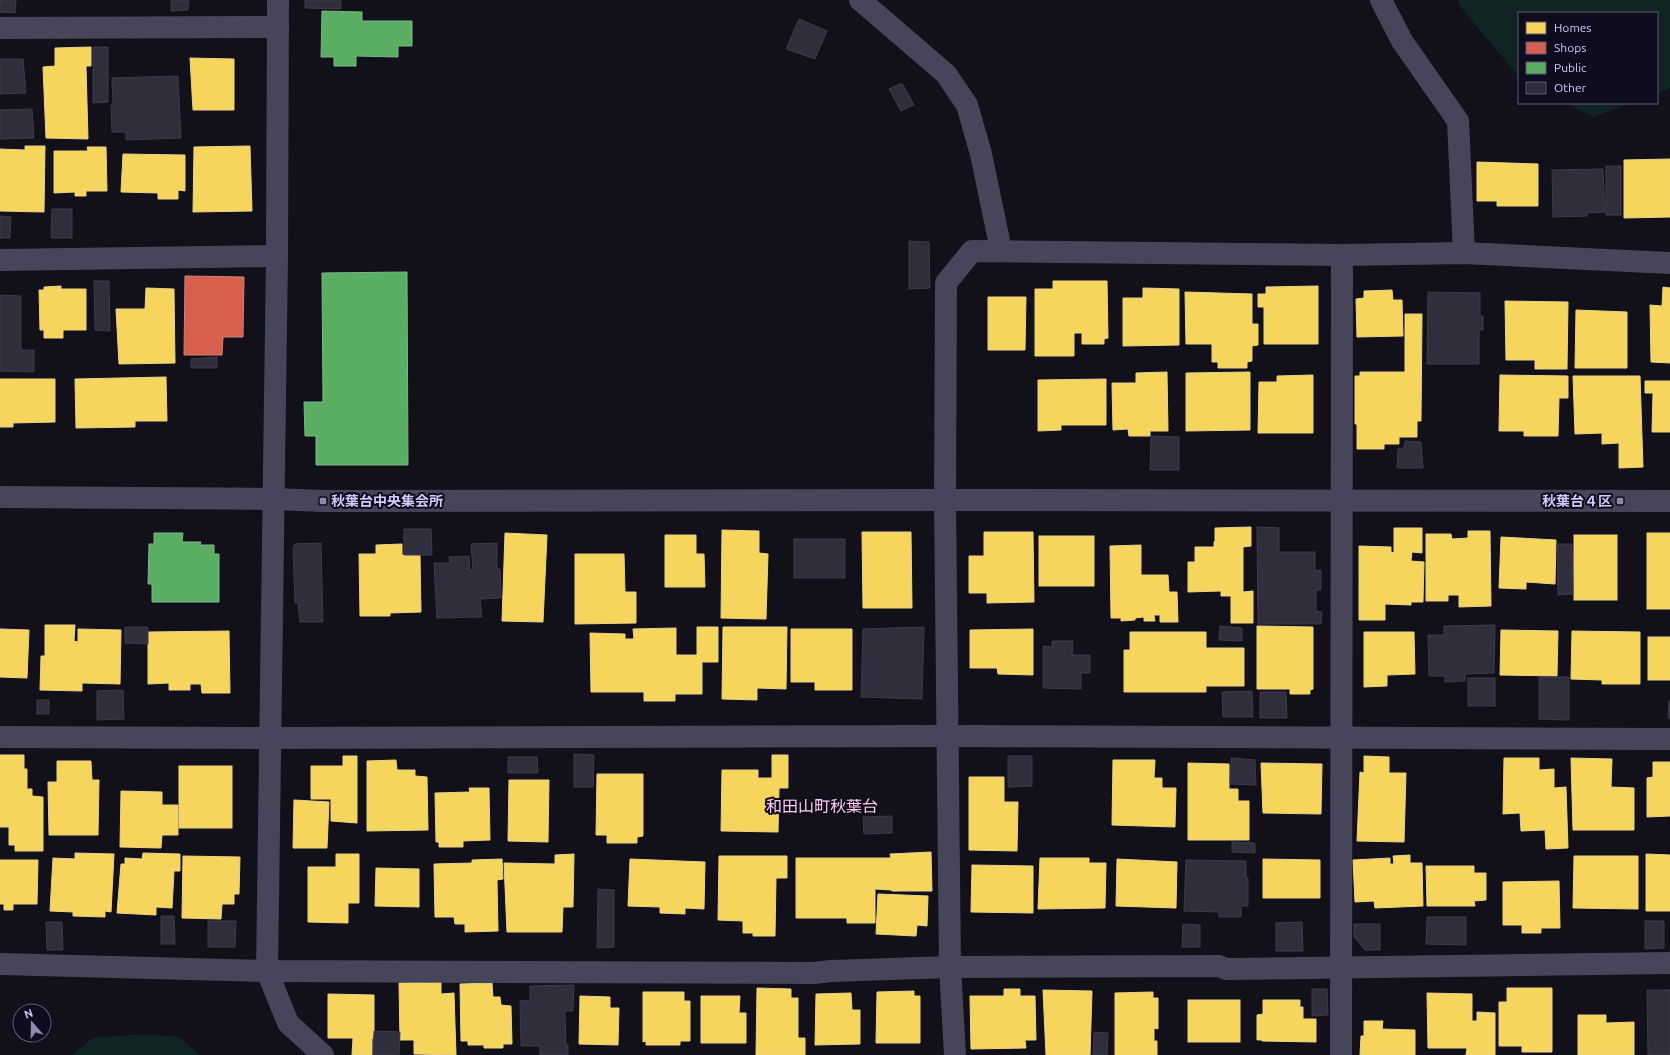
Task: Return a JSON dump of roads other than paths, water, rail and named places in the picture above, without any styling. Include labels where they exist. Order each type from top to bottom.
[{"type":"street","points":[[278,0],[277,256],[267,971],[288,1023],[323,1055]]},
{"type":"street","points":[[860,0],[946,74],[967,105],[981,154],[1001,250]]},
{"type":"street","points":[[1381,0],[1402,41],[1458,121],[1464,254]]},
{"type":"street","points":[[0,28],[278,27]]},
{"type":"street","points":[[955,1055],[950,967],[945,500],[946,283],[972,251],[1001,250],[1342,255],[1464,254],[1670,263]]},
{"type":"street","points":[[1342,255],[1342,1055]]},
{"type":"street","points":[[0,260],[277,256]]},
{"type":"street","points":[[0,497],[274,499],[323,501],[1670,501]]},
{"type":"street","points":[[0,737],[270,738],[948,736],[1670,739]]},
{"type":"street","points":[[0,964],[267,971],[815,973],[831,971],[950,967],[1219,966],[1226,969],[1670,963]]},
{"type":"place","name":"秋葉台中央集会所","points":[[323,501]]},
{"type":"place","name":"秋葉台４区","points":[[1620,501]]},
{"type":"district","name":"和田山町秋葉台","points":[[822,806]]}]
